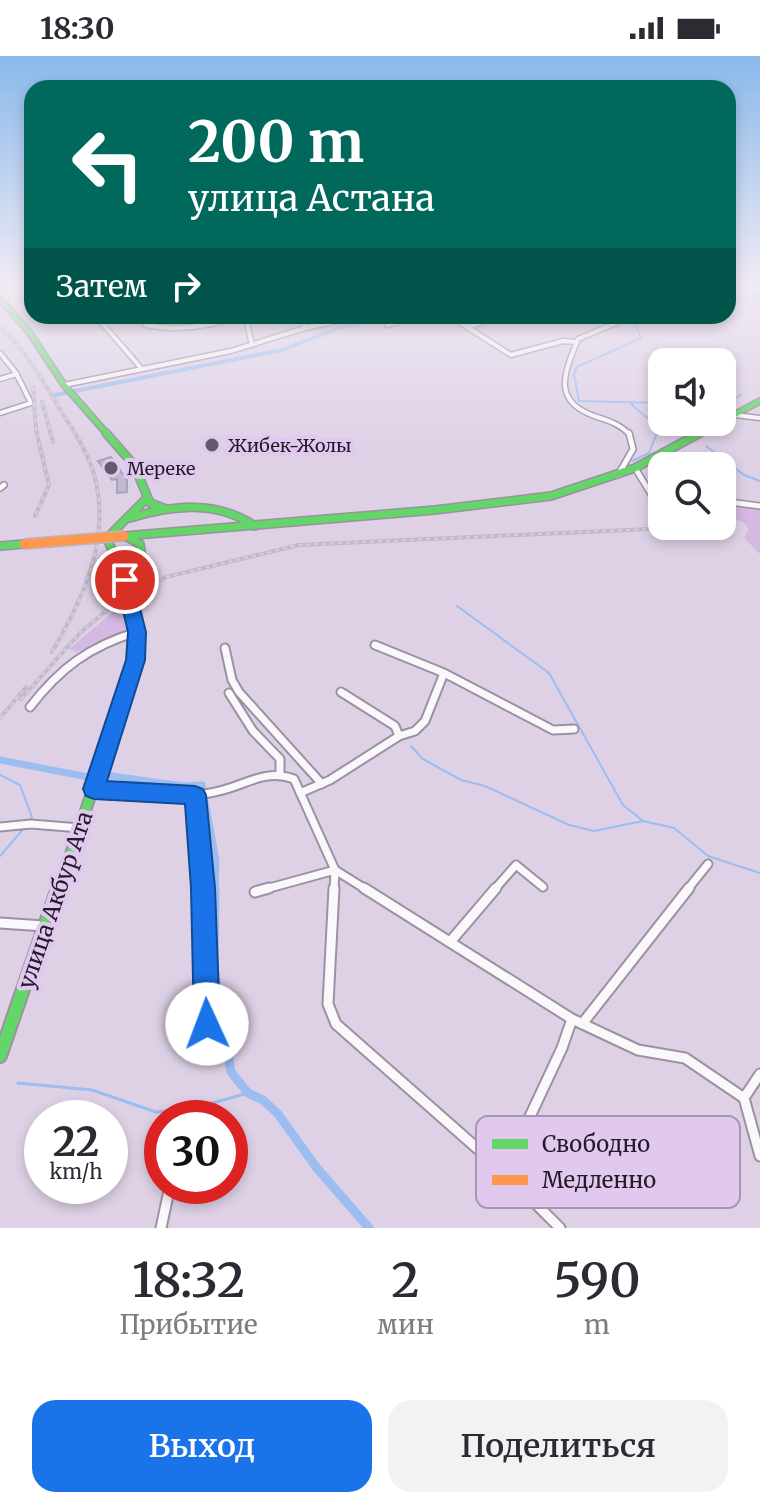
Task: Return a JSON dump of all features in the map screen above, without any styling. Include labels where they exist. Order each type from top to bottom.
[{"type":"main road","points":[[34,340],[68,390],[95,417],[134,465],[150,503],[166,509]]},
{"type":"main road","points":[[736,414],[760,401]]},
{"type":"main road","points":[[0,546],[527,501],[573,491],[618,475],[695,436]]},
{"type":"main road","points":[[128,520],[147,498]]},
{"type":"main road","points":[[128,520],[166,509],[226,510],[242,514],[255,526]]},
{"type":"main road","points":[[226,510],[233,518],[228,528]]},
{"type":"main road","name":"улица Акбур Ата","points":[[0,1056],[132,676],[137,632],[125,580],[109,543],[110,535],[128,520]]},
{"type":"main road","points":[[124,536],[140,544],[142,560],[136,576],[125,580]]},
{"type":"street","points":[[117,340],[141,368]]},
{"type":"street","points":[[251,340],[252,345]]},
{"type":"street","points":[[68,390],[141,368],[269,340]]},
{"type":"street","points":[[487,340],[511,355],[580,340]]},
{"type":"street","points":[[576,342],[564,379],[564,399],[589,415],[627,429],[634,445],[618,475]]},
{"type":"street","points":[[0,353],[31,398],[31,404],[0,413]]},
{"type":"street","points":[[0,379],[17,374]]},
{"type":"street","points":[[736,415],[760,418]]},
{"type":"street","points":[[635,468],[648,489]]},
{"type":"street","points":[[736,503],[760,506]]},
{"type":"street","points":[[30,707],[64,664],[84,652],[137,632]]},
{"type":"street","points":[[375,645],[444,673],[553,730],[574,729]]},
{"type":"street","points":[[225,648],[232,680],[239,692],[322,784]]},
{"type":"street","points":[[300,793],[322,784],[399,736],[415,731],[425,721],[444,673]]},
{"type":"street","points":[[341,692],[395,726],[399,736]]},
{"type":"street","points":[[229,693],[253,731],[280,759],[280,772]]},
{"type":"street","points":[[94,789],[195,795],[216,793],[268,773],[280,772],[294,779],[335,870],[328,1004],[336,1024],[476,1147]]},
{"type":"street","points":[[195,795],[203,888],[208,1052]]},
{"type":"street","points":[[0,827],[31,824],[80,828]]},
{"type":"street","points":[[530,1116],[577,1022],[708,864]]},
{"type":"street","points":[[450,942],[516,865],[543,887]]},
{"type":"street","points":[[255,892],[335,870],[577,1022],[638,1050],[685,1058],[744,1098],[760,1156]]},
{"type":"street","points":[[0,923],[45,926]]},
{"type":"street","points":[[744,1098],[760,1074]]},
{"type":"street","points":[[161,1228],[166,1204]]},
{"type":"street","points":[[540,1208],[560,1228]]},
{"type":"shaded area","points":[[736,506],[760,509],[760,554],[744,538],[749,529],[736,520]]},
{"type":"shaded area","points":[[125,602],[131,629],[77,652],[69,649]]},
{"type":"building","name":"Мереке","points":[[111,457],[127,480],[127,492],[117,493],[117,479],[112,480],[98,461]]},
{"type":"waterway","points":[[55,395],[282,350],[308,340]]},
{"type":"waterway","points":[[637,340],[577,367],[574,374],[579,401],[648,403]]},
{"type":"waterway","points":[[736,398],[741,395]]},
{"type":"waterway","points":[[631,404],[659,428],[649,453],[632,461]]},
{"type":"waterway","points":[[706,446],[744,475],[760,481]]},
{"type":"waterway","points":[[457,606],[549,673],[623,805],[642,820]]},
{"type":"waterway","points":[[411,746],[423,759],[461,780],[485,786],[569,825],[594,831],[643,821],[674,828],[708,856],[760,873]]},
{"type":"waterway","points":[[0,760],[88,777],[112,776],[183,786],[202,785],[216,861],[215,890]]},
{"type":"waterway","points":[[0,775],[20,785],[32,817],[29,822]]},
{"type":"waterway","points":[[0,856],[25,827]]},
{"type":"waterway","points":[[215,888],[214,969],[231,1072],[248,1093],[263,1100],[278,1114],[316,1167],[369,1228]]},
{"type":"waterway","points":[[18,1083],[92,1090],[156,1112],[195,1108],[248,1093]]},
{"type":"railway","points":[[13,340],[79,440],[93,471],[98,495],[100,519],[92,565],[75,610],[52,652]]},
{"type":"railway","points":[[33,387],[36,430],[49,485],[35,516]]},
{"type":"railway","points":[[42,402],[53,442]]},
{"type":"railway","points":[[21,699],[80,633],[114,604],[166,577],[299,545],[648,529]]},
{"type":"railway","points":[[0,718],[26,687]]},
{"type":"traffic: fast","points":[[34,340],[64,385],[134,465],[150,503],[166,509]]},
{"type":"traffic: fast","points":[[124,536],[435,510],[551,496],[635,468],[760,401]]},
{"type":"traffic: fast","points":[[0,1056],[132,676],[135,617],[126,583],[109,543],[110,535],[147,498]]},
{"type":"traffic: fast","points":[[130,518],[178,507],[211,508],[242,517],[255,526]]},
{"type":"traffic: fast","points":[[125,536],[140,544],[142,560],[136,576],[125,580]]},
{"type":"traffic: fast","points":[[0,546],[24,544]]},
{"type":"traffic: slow","points":[[24,544],[124,536]]},
{"type":"place","name":"Жибек-Жолы","points":[[212,445]]},
{"type":"place","name":"Мереке","points":[[111,468]]},
{"type":"route","points":[[125,580],[137,632],[135,660],[94,789],[195,795],[203,888],[207,1024]]}]
